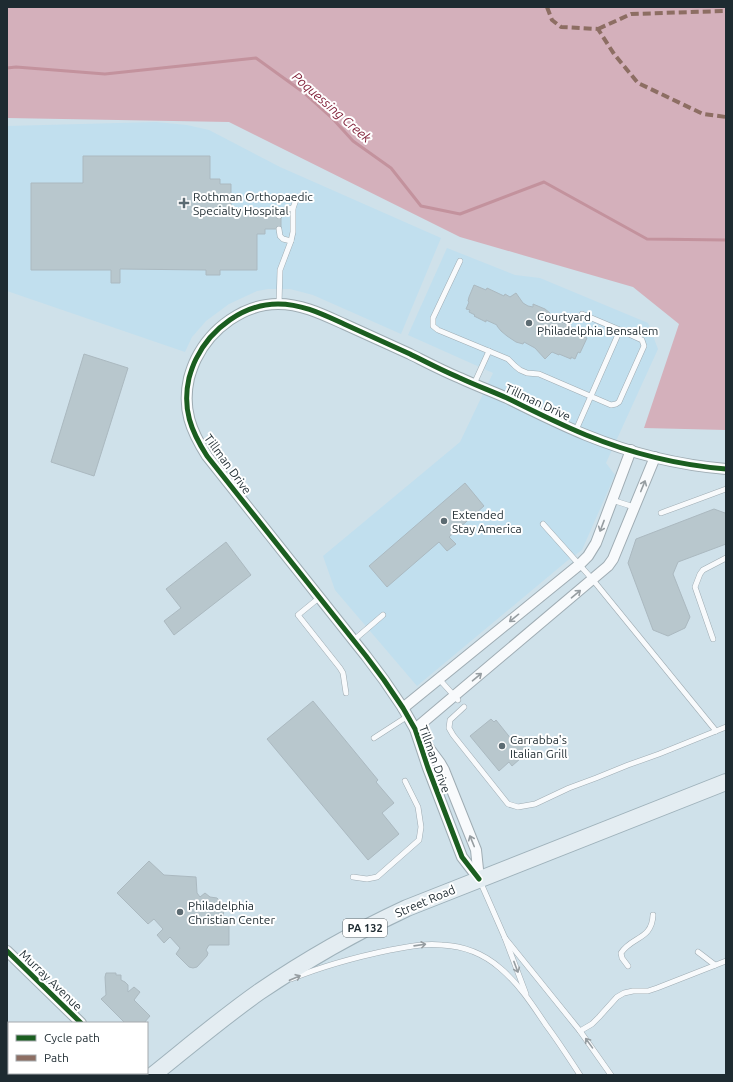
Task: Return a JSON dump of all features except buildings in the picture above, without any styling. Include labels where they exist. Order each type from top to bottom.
[{"type":"main road","name":"Street Road","points":[[153,1075],[259,992],[308,960],[374,924],[407,908],[726,782]]},
{"type":"street","name":"Tillman Drive","points":[[479,879],[476,850],[444,770],[415,729],[384,680],[354,640],[207,456],[198,442],[191,426],[186,402],[187,387],[196,357],[210,338],[227,321],[240,314],[257,307],[279,304],[307,308],[601,441],[655,457],[687,464],[726,469]]},
{"type":"street","points":[[405,712],[439,679],[579,565],[588,556],[593,549],[631,450]]},
{"type":"street","points":[[415,729],[456,698],[608,566],[613,559],[655,457]]},
{"type":"street","name":"Tillman Drive","points":[[415,729],[462,857],[479,879]]},
{"type":"street","name":"Murray Avenue","points":[[7,951],[80,1022]]},
{"type":"lane","points":[[279,304],[280,270],[291,241],[296,200]]},
{"type":"lane","points":[[278,216],[280,212],[294,208]]},
{"type":"lane","points":[[279,229],[280,236],[283,239],[291,241]]},
{"type":"lane","points":[[460,261],[433,318],[433,326],[438,330],[508,359],[520,370],[527,373],[539,374],[590,397],[611,405],[616,404],[619,402],[644,346],[642,340],[582,314]]},
{"type":"lane","points":[[576,430],[620,330]]},
{"type":"lane","points":[[474,384],[489,351]]},
{"type":"lane","points":[[661,513],[726,489]]},
{"type":"lane","points":[[612,500],[634,507]]},
{"type":"lane","points":[[543,524],[593,580],[716,731]]},
{"type":"lane","points":[[713,639],[695,587],[703,570],[726,558]]},
{"type":"lane","points":[[320,597],[298,615],[340,668],[343,673],[346,693]]},
{"type":"lane","points":[[354,640],[383,615]]},
{"type":"lane","points":[[439,679],[456,698]]},
{"type":"lane","points":[[464,707],[450,720],[449,728],[508,804],[518,807],[535,804],[569,788],[726,727]]},
{"type":"lane","points":[[374,738],[405,712]]},
{"type":"lane","points":[[353,877],[367,879],[377,877],[419,840],[421,827],[418,807],[405,781]]},
{"type":"lane","points":[[479,879],[505,938],[527,997]]},
{"type":"lane","points":[[628,966],[622,958],[621,953],[625,946],[648,932],[653,923],[653,915]]},
{"type":"lane","points":[[505,938],[580,1031],[612,1075]]},
{"type":"lane","points":[[259,992],[320,968],[375,953],[426,944],[454,946],[477,953],[499,967],[510,977],[527,997],[580,1075]]},
{"type":"lane","points":[[698,952],[714,965]]},
{"type":"lane","points":[[580,1031],[592,1024],[617,996],[633,991],[648,991],[726,961]]},
{"type":"shaded area","points":[[7,7],[726,7],[726,430],[644,428],[679,324],[633,287],[460,237],[229,122],[7,118]]},
{"type":"shaded area","name":"Rothman Orthopaedic Specialty Hospital","points":[[156,122],[187,125],[209,130],[280,167],[441,238],[401,334],[313,295],[290,289],[268,289],[257,291],[229,304],[206,321],[192,337],[185,352],[7,291],[7,126]]},
{"type":"shaded area","points":[[447,248],[515,275],[540,278],[648,323],[658,349],[606,463],[615,475],[582,550],[417,686],[335,590],[323,556],[460,442],[493,373],[408,335]]},
{"type":"waterway","name":"Poquessing Creek","points":[[7,68],[16,67],[105,74],[256,58],[303,92],[333,119],[353,141],[391,168],[421,206],[460,214],[544,182],[647,239],[726,240]]},
{"type":"marked path","points":[[547,7],[552,20],[561,27],[598,29],[614,54],[638,83],[703,114],[726,117]]},
{"type":"marked path","points":[[598,29],[631,14],[726,11]]},
{"type":"cycle path","points":[[479,879],[462,857],[428,768],[415,729],[403,708],[366,656],[207,456],[196,438],[187,410],[187,389],[192,368],[202,348],[210,337],[220,328],[241,313],[265,305],[287,304],[312,310],[328,317],[586,435],[637,453],[690,465],[726,469]]},
{"type":"cycle path","points":[[7,951],[80,1022]]},
{"type":"place","name":"Rothman Orthopaedic Specialty Hospital","points":[[184,203]]},
{"type":"place","name":"Courtyard Philadelphia Bensalem","points":[[529,323]]},
{"type":"place","name":"Extended Stay America","points":[[444,521]]},
{"type":"place","name":"Carrabba's Italian Grill","points":[[502,746]]},
{"type":"place","name":"Philadelphia Christian Center","points":[[180,912]]}]
